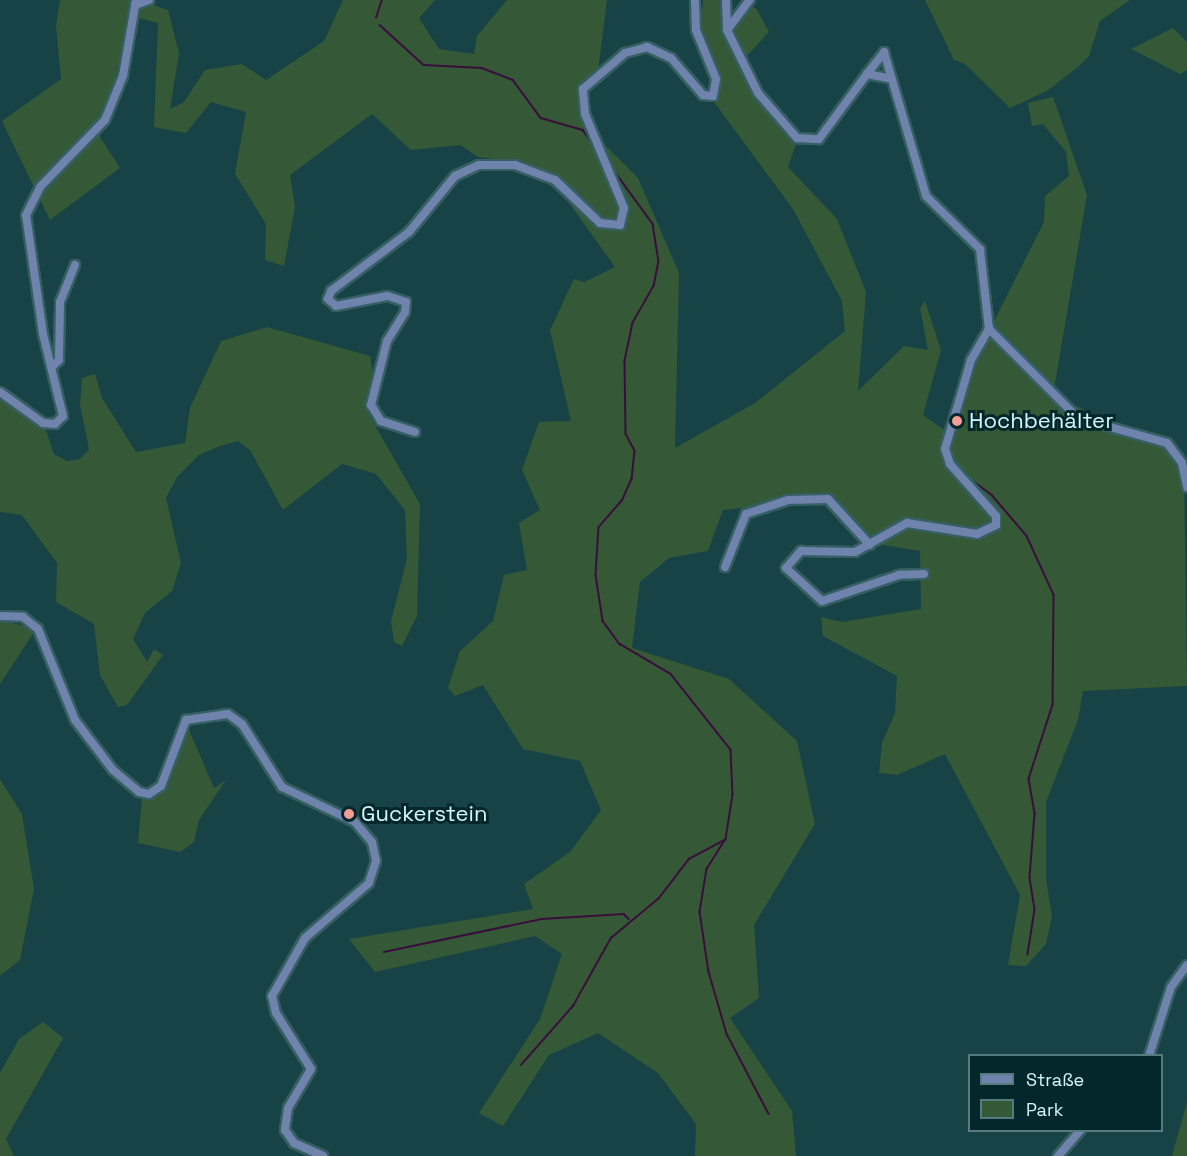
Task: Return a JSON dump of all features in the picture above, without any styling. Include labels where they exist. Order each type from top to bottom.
[{"type":"street","points":[[0,392],[43,423],[55,424],[63,408],[52,367],[27,232],[28,207],[40,187],[105,120],[125,69],[136,3],[149,0]]},
{"type":"street","points":[[415,432],[381,421],[371,405],[387,341],[405,312],[405,302],[387,296],[336,306],[329,293],[409,232],[460,172],[507,164],[550,179],[567,188],[600,223],[614,227],[622,222],[624,208],[585,114],[583,89],[625,53],[647,47],[671,58],[703,95],[712,96],[716,79],[696,30],[695,0]]},
{"type":"street","points":[[726,0],[727,30],[767,107],[804,141],[823,134],[838,107],[884,52],[888,78],[929,201],[980,249],[989,329],[971,360],[945,449],[950,464],[996,516],[996,525],[977,534],[907,523],[870,544],[847,553],[801,551],[789,559],[786,571],[822,601],[899,575],[924,574]]},
{"type":"street","points":[[727,30],[750,0]]},
{"type":"street","points":[[867,74],[888,78]]},
{"type":"street","points":[[52,367],[59,360],[60,302],[75,265]]},
{"type":"street","points":[[989,329],[1078,418],[1167,443],[1182,463],[1187,487]]},
{"type":"street","points":[[725,567],[746,513],[788,500],[828,499],[870,544]]},
{"type":"street","points":[[0,616],[23,617],[38,629],[75,720],[133,788],[149,794],[161,786],[186,720],[228,714],[239,720],[282,787],[355,822],[372,842],[376,861],[369,884],[305,938],[272,996],[276,1013],[311,1069],[288,1108],[285,1130],[294,1143],[323,1156]]},
{"type":"street","points":[[1150,1054],[1171,987],[1187,964]]},
{"type":"street","points":[[1058,1156],[1080,1132]]},
{"type":"green space","points":[[60,0],[138,0],[168,10],[179,53],[170,109],[184,102],[205,70],[242,64],[266,80],[324,41],[343,0],[435,0],[419,18],[439,49],[474,54],[477,36],[507,0],[607,0],[598,71],[582,84],[578,99],[590,130],[638,178],[679,273],[675,448],[755,403],[845,331],[842,301],[793,209],[714,102],[721,85],[700,35],[703,0],[724,0],[725,32],[738,25],[748,6],[756,8],[769,32],[744,59],[796,144],[788,167],[837,219],[866,292],[858,391],[904,346],[928,350],[920,308],[925,301],[941,350],[923,415],[943,429],[959,425],[963,418],[955,415],[991,327],[1044,222],[1045,196],[1069,176],[1066,152],[1043,124],[1032,126],[1028,103],[1053,97],[1087,195],[1053,395],[1170,450],[1184,471],[1187,686],[1083,691],[1078,720],[1046,802],[1046,879],[1052,916],[1046,944],[1026,966],[1008,965],[1020,895],[945,754],[897,775],[879,773],[882,743],[895,713],[897,676],[823,636],[821,617],[842,622],[921,609],[920,551],[884,545],[822,500],[723,510],[708,551],[669,558],[640,582],[632,648],[729,679],[797,741],[815,824],[754,925],[759,998],[730,1018],[792,1111],[796,1156],[695,1156],[696,1124],[658,1073],[598,1033],[549,1055],[503,1126],[479,1113],[540,1019],[562,954],[535,936],[375,972],[349,939],[533,909],[524,884],[570,852],[601,810],[580,761],[523,749],[483,685],[455,696],[448,688],[460,651],[493,621],[504,575],[527,570],[519,523],[540,510],[522,470],[539,422],[571,421],[550,330],[574,279],[584,282],[615,267],[549,175],[516,162],[478,157],[460,145],[411,150],[372,114],[290,175],[295,207],[284,266],[265,260],[266,224],[235,174],[246,112],[211,102],[186,133],[154,127],[158,23],[131,16],[100,137],[120,168],[50,220],[2,121],[61,79],[56,26]]},
{"type":"green space","points":[[925,0],[1130,0],[1100,21],[1089,56],[1078,67],[1047,91],[1010,108],[965,64],[954,60]]},
{"type":"green space","points":[[1173,28],[1187,42],[1187,70],[1180,74],[1131,49]]},
{"type":"green space","points":[[267,327],[370,356],[373,374],[365,408],[420,504],[417,616],[402,646],[394,642],[391,621],[407,559],[405,510],[376,474],[342,464],[283,510],[250,450],[238,441],[220,446],[199,455],[177,477],[166,498],[181,563],[172,591],[145,613],[133,639],[147,662],[154,649],[163,655],[127,705],[118,707],[100,675],[94,624],[56,602],[57,563],[22,515],[0,512],[0,400],[46,430],[54,454],[67,461],[80,459],[89,449],[80,405],[82,378],[95,374],[102,398],[136,452],[185,443],[190,408],[221,341]]},
{"type":"green space","points":[[0,620],[36,629],[0,684]]},
{"type":"green space","points":[[186,723],[214,788],[226,780],[199,820],[194,842],[180,852],[138,843],[142,798],[159,794],[169,780]]},
{"type":"green space","points":[[0,779],[22,814],[34,889],[20,960],[0,976]]},
{"type":"green space","points":[[43,1022],[63,1038],[6,1139],[14,1156],[0,1156],[0,1073],[19,1039]]},
{"type":"green space","points":[[1187,1102],[1187,1156],[1172,1156]]},
{"type":"waterway","points":[[376,18],[382,0]]},
{"type":"waterway","points":[[380,25],[424,65],[482,68],[513,80],[541,118],[583,130],[594,145]]},
{"type":"waterway","points":[[610,165],[653,224],[659,261],[654,286],[633,323],[625,361],[626,434],[635,451],[632,479],[622,501],[599,527],[596,575],[603,621],[620,644],[671,674],[731,750],[733,795],[726,839],[707,869],[700,912],[709,972],[727,1034],[769,1114]]},
{"type":"waterway","points":[[966,476],[992,495],[1027,536],[1054,595],[1053,705],[1029,779],[1035,814],[1030,878],[1035,910],[1028,954]]},
{"type":"waterway","points":[[521,1065],[573,1006],[611,938],[659,898],[689,859],[724,840]]},
{"type":"waterway","points":[[384,952],[542,919],[624,914],[629,919]]},
{"type":"place","name":"Hochbehälter","points":[[957,421]]},
{"type":"place","name":"Guckerstein","points":[[349,814]]}]
